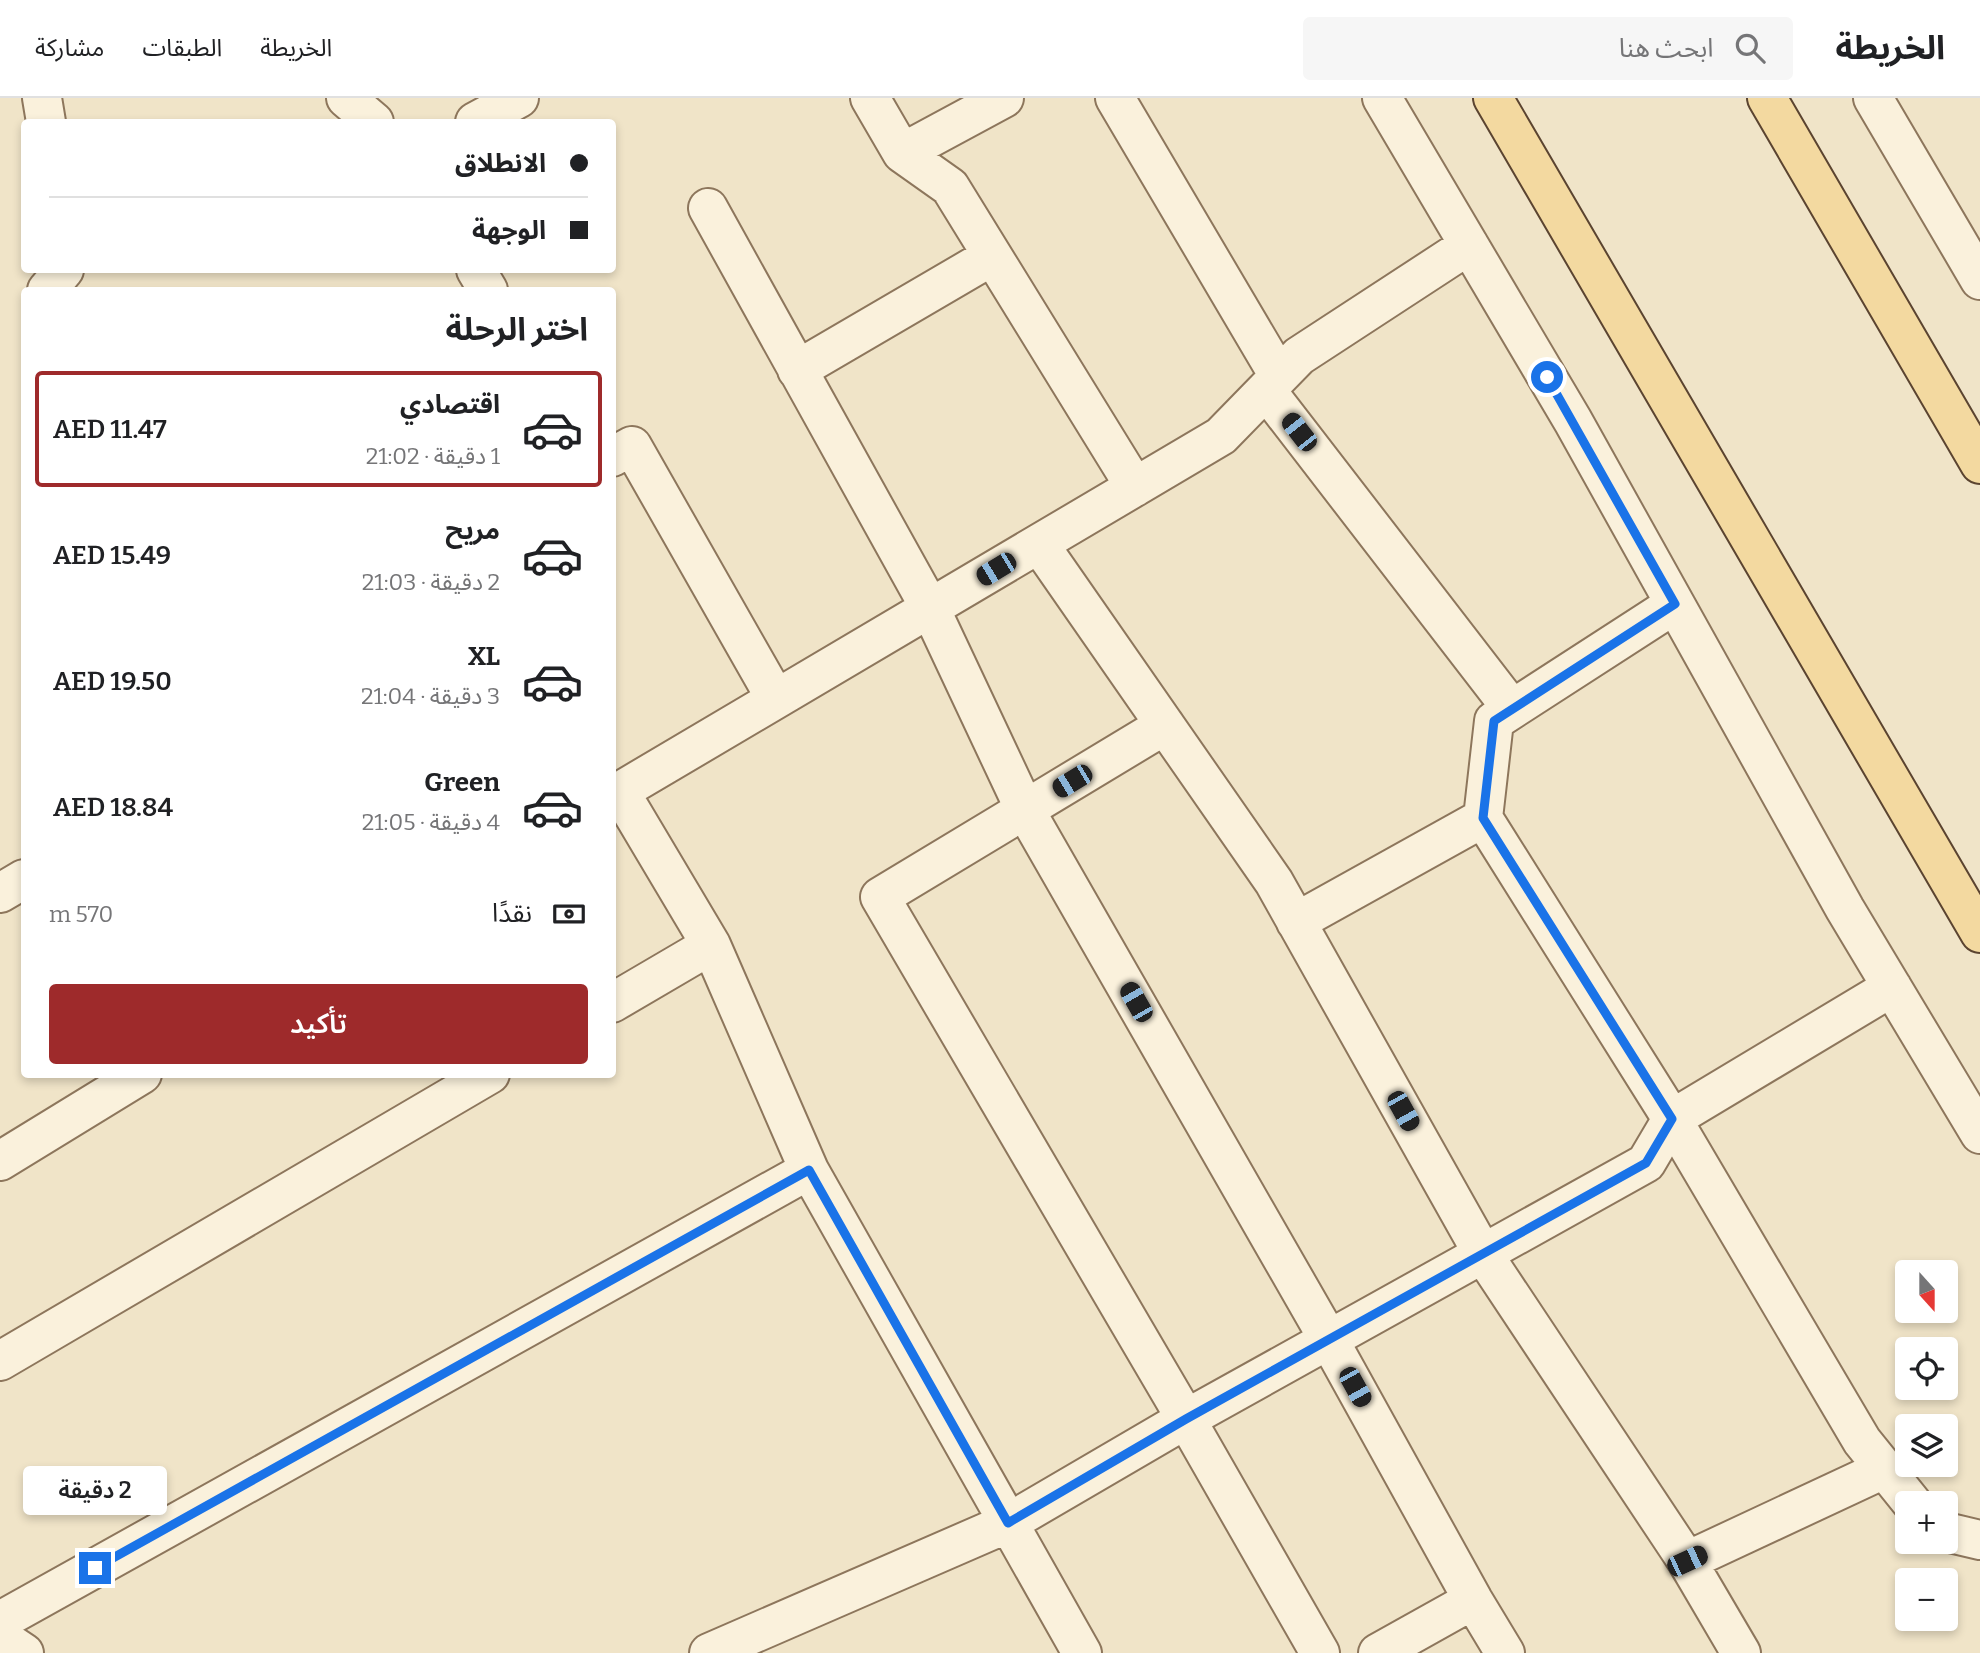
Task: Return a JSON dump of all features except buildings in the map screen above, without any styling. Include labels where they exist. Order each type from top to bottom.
[{"type":"main road","points":[[1493,98],[1980,933]]},
{"type":"main road","points":[[1767,98],[1980,464]]},
{"type":"street","points":[[42,98],[46,119]]},
{"type":"street","points":[[346,98],[370,119]]},
{"type":"street","points":[[480,119],[519,98]]},
{"type":"street","points":[[870,98],[902,153],[950,187],[1135,488]]},
{"type":"street","points":[[902,153],[1004,98]]},
{"type":"street","points":[[1115,98],[1273,383],[1512,709]]},
{"type":"street","points":[[1382,98],[1573,421],[1845,909],[1980,1134]]},
{"type":"street","points":[[1874,98],[1980,280]]},
{"type":"street","points":[[708,208],[930,608],[1025,810],[1329,1340],[1504,1653]]},
{"type":"street","points":[[1082,1653],[809,1170],[711,945],[616,794],[1222,436],[1299,356],[1469,245]]},
{"type":"street","points":[[797,370],[992,256]]},
{"type":"street","points":[[50,287],[61,273]]},
{"type":"street","points":[[616,455],[632,446],[776,699]]},
{"type":"street","points":[[1040,544],[1274,882],[1483,1254],[1687,1561],[1730,1649]]},
{"type":"street","points":[[1675,604],[1494,721],[1483,818],[1672,1119],[1862,1441],[1902,1491]]},
{"type":"street","points":[[1165,724],[880,897],[1321,1653]]},
{"type":"street","points":[[1296,922],[1483,818]]},
{"type":"street","points":[[0,893],[21,881]]},
{"type":"street","points":[[616,1001],[711,945]]},
{"type":"street","points":[[709,1653],[1008,1523],[1186,1419],[1646,1163],[1672,1119],[1892,987]]},
{"type":"street","points":[[0,1161],[135,1078]]},
{"type":"street","points":[[0,1361],[483,1078]]},
{"type":"street","points":[[0,1621],[809,1170]]},
{"type":"street","points":[[1687,1561],[1884,1469]]},
{"type":"street","points":[[1958,1535],[1980,1540]]},
{"type":"street","points":[[1378,1653],[1472,1600]]},
{"type":"street","points":[[0,1637],[24,1653]]},
{"type":"route","points":[[95,1568],[809,1170],[1008,1523],[1186,1419],[1646,1163],[1672,1119],[1483,818],[1494,721],[1675,604],[1547,377]]}]
